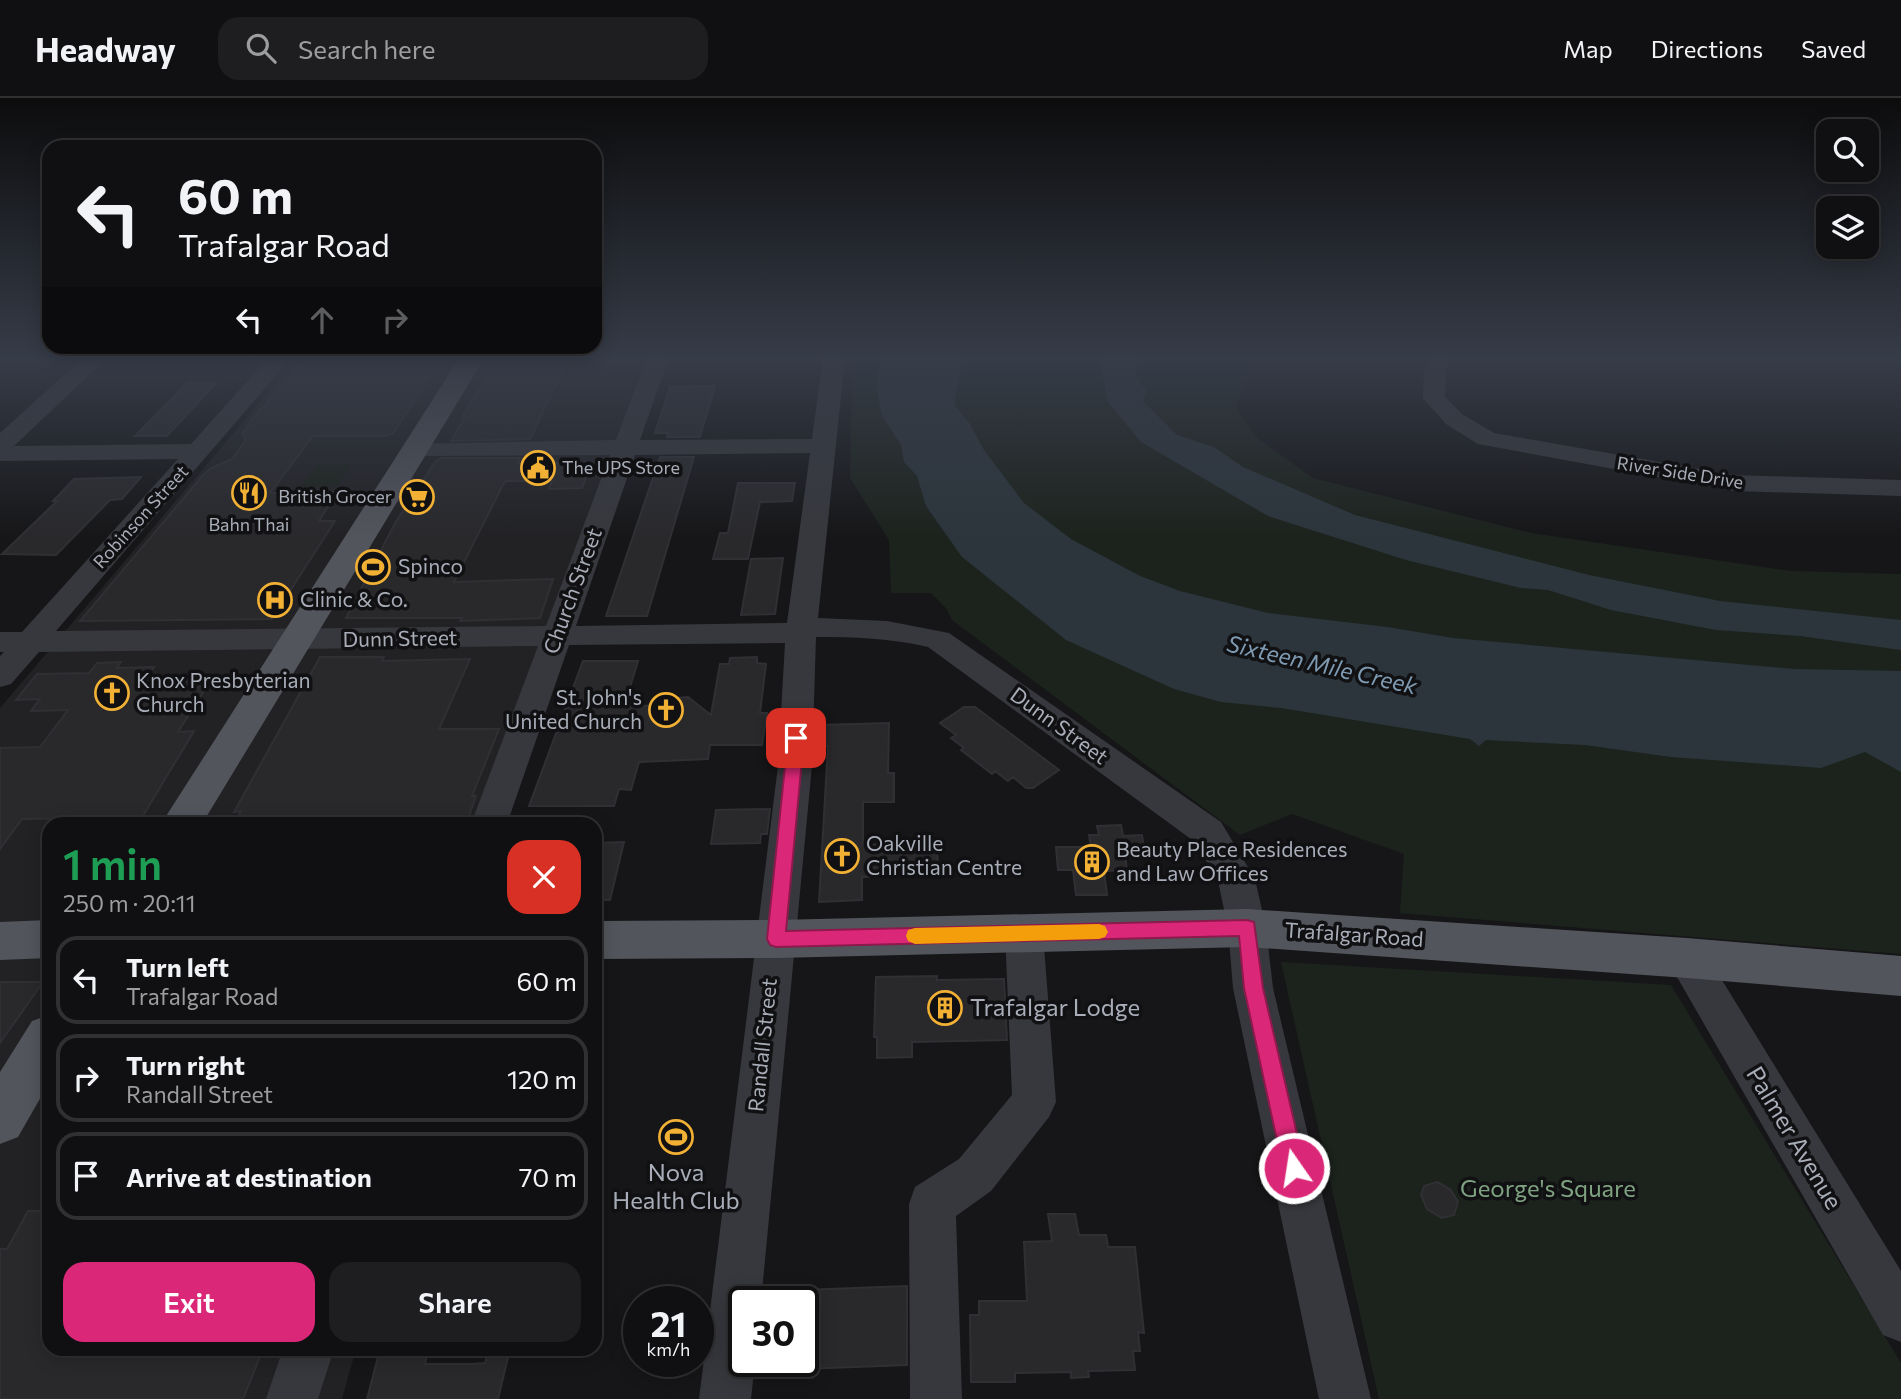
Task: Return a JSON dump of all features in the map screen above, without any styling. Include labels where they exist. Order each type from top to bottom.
[{"type":"main road","points":[[185,817],[435,418]]},
{"type":"main road","name":"Trafalgar Road","points":[[602,940],[776,939],[1247,928],[1687,958],[1901,976]]},
{"type":"main road","points":[[0,941],[42,939]]},
{"type":"main road","points":[[0,1119],[42,1049]]},
{"type":"street","points":[[0,446],[31,418]]},
{"type":"street","name":"Robinson Street","points":[[0,676],[14,641],[199,452],[229,418]]},
{"type":"street","name":"Church Street","points":[[492,817],[636,418]]},
{"type":"street","name":"Randall Street","points":[[725,1399],[795,766],[801,631],[827,418]]},
{"type":"street","name":"River Side Drive","points":[[1453,418],[1488,439],[1734,483],[1901,488]]},
{"type":"street","points":[[416,449],[824,446]]},
{"type":"street","points":[[0,454],[199,452]]},
{"type":"street","name":"Dunn Street","points":[[14,641],[556,637],[869,629],[916,634],[938,640],[1208,832],[1236,879],[1247,928]]},
{"type":"street","points":[[1247,928],[1253,988],[1345,1399]]},
{"type":"street","points":[[936,1399],[932,1204],[975,1175],[1034,1102],[1024,933]]},
{"type":"street","name":"Palmer Avenue","points":[[1687,958],[1901,1317]]},
{"type":"street","points":[[292,1399],[307,1356]]},
{"type":"shaded area","points":[[246,418],[627,418],[605,477],[508,817],[42,817],[42,1356],[354,1356],[342,1399],[0,1399],[0,708]]},
{"type":"green space","points":[[851,418],[1243,418],[1256,437],[1313,478],[1531,533],[1791,571],[1901,574],[1901,954],[1400,913],[1404,854],[1292,814],[1240,835],[952,620],[946,608],[931,593],[891,593],[889,540],[850,478]]},
{"type":"green space","points":[[317,465],[351,465],[337,486],[301,487]]},
{"type":"green space","name":"George's Square","points":[[1281,962],[1671,985],[1901,1363],[1901,1399],[1379,1399]]},
{"type":"water","name":"Sixteen Mile Creek","points":[[883,418],[965,418],[984,450],[1024,503],[1071,539],[1140,576],[1180,591],[1268,613],[1453,638],[1795,669],[1901,671],[1901,772],[1865,752],[1821,768],[1671,757],[1585,745],[1486,740],[1479,746],[1470,739],[1281,708],[1221,702],[1174,689],[1066,640],[962,557],[926,506],[917,476],[904,462],[901,445]]},
{"type":"water","points":[[1121,418],[1160,418],[1177,435],[1214,447],[1243,467],[1355,515],[1589,575],[1720,601],[1901,620],[1901,650],[1800,636],[1716,630],[1611,610],[1548,590],[1521,588],[1406,560],[1268,516],[1141,442]]},
{"type":"building","points":[[153,418],[184,418],[167,436],[135,436]]},
{"type":"building","points":[[253,418],[403,418],[393,434],[385,436],[313,436],[270,493],[337,492],[319,521],[335,521],[272,619],[80,621],[204,474],[232,459],[246,440],[242,434]]},
{"type":"building","points":[[465,418],[540,418],[530,439],[451,441]]},
{"type":"building","points":[[660,418],[706,418],[700,437],[667,437],[668,433],[655,433]]},
{"type":"building","points":[[660,457],[694,457],[647,616],[606,616]]},
{"type":"building","points":[[441,458],[521,458],[518,463],[591,463],[582,488],[549,489],[552,481],[505,481],[454,582],[553,579],[540,618],[460,621],[462,618],[346,618],[394,525],[435,462]]},
{"type":"building","points":[[141,477],[122,499],[110,500],[56,555],[2,554],[57,501],[53,501],[74,479]]},
{"type":"building","points":[[738,483],[795,483],[792,501],[760,502],[748,559],[713,559],[720,533],[728,533]]},
{"type":"building","points":[[783,558],[775,614],[741,615],[751,559]]},
{"type":"building","points":[[320,657],[384,657],[382,661],[470,659],[439,729],[499,729],[472,796],[476,796],[468,817],[238,817],[241,811],[234,812]]},
{"type":"building","points":[[757,657],[757,663],[766,664],[760,713],[767,713],[762,745],[710,745],[708,759],[639,762],[631,790],[619,789],[614,806],[529,806],[583,661],[638,661],[624,707],[660,705],[676,698],[688,697],[711,715],[720,664],[729,664],[730,658]]},
{"type":"building","points":[[121,662],[117,668],[154,667],[145,679],[213,677],[178,732],[194,731],[142,817],[22,819],[0,849],[0,748],[40,747],[68,710],[31,711],[40,699],[16,700],[37,674],[89,673],[97,663]]},
{"type":"building","points":[[964,707],[975,707],[1059,770],[1033,788],[1026,788],[1013,777],[1008,781],[995,771],[992,774],[961,750],[964,748],[951,738],[956,735],[940,723]]},
{"type":"building","points":[[889,723],[888,773],[894,773],[894,802],[863,802],[863,845],[937,843],[938,875],[862,877],[862,900],[819,902],[828,746],[817,747],[819,725]]},
{"type":"building","points":[[770,809],[767,834],[761,834],[760,843],[711,844],[716,810]]},
{"type":"building","name":"Beauty Place Residences and Law Offices","points":[[1121,825],[1123,836],[1142,835],[1145,854],[1125,854],[1127,870],[1104,871],[1107,895],[1076,895],[1073,870],[1058,870],[1056,847],[1091,847],[1089,835],[1099,835],[1097,826]]},
{"type":"building","points":[[624,842],[610,900],[602,900],[602,843]]},
{"type":"building","name":"Trafalgar Lodge","points":[[937,976],[937,980],[1004,979],[1007,1040],[912,1042],[912,1057],[877,1058],[877,1037],[874,1037],[876,977]]},
{"type":"building","points":[[0,982],[42,982],[42,983],[0,1043]]},
{"type":"building","points":[[1437,1182],[1450,1189],[1458,1202],[1454,1215],[1442,1218],[1427,1209],[1421,1195],[1424,1186]]},
{"type":"building","points":[[28,1211],[42,1211],[42,1356],[260,1356],[243,1399],[0,1399],[0,1249],[7,1249]]},
{"type":"building","points":[[1048,1214],[1075,1214],[1079,1235],[1106,1235],[1108,1247],[1135,1247],[1144,1333],[1138,1332],[1140,1351],[1133,1351],[1135,1370],[1088,1371],[1089,1377],[1071,1378],[1071,1372],[1015,1373],[1015,1382],[971,1382],[970,1315],[979,1315],[979,1301],[1027,1301],[1024,1242],[1052,1241]]},
{"type":"building","points":[[907,1286],[907,1365],[819,1368],[819,1289]]},
{"type":"building","points":[[378,1356],[427,1356],[425,1364],[471,1364],[485,1363],[487,1356],[508,1356],[498,1399],[367,1399]]},
{"type":"slow traffic","points":[[915,936],[1099,932]]},
{"type":"place","name":"The UPS Store","points":[[538,468]]},
{"type":"place","name":"Bahn Thai","points":[[249,493]]},
{"type":"place","name":"British Grocer","points":[[417,497]]},
{"type":"place","name":"Spinco","points":[[373,567]]},
{"type":"place","name":"Clinic & Co.","points":[[275,600]]},
{"type":"place","name":"Knox Presbyterian Church","points":[[112,693]]},
{"type":"place","name":"St. John's United Church","points":[[666,710]]},
{"type":"place","name":"Oakville Christian Centre","points":[[842,856]]},
{"type":"place","name":"Beauty Place Residences and Law Offices","points":[[1092,862]]},
{"type":"place","name":"Trafalgar Lodge","points":[[945,1008]]},
{"type":"place","name":"Nova Health Club","points":[[676,1137]]},
{"type":"route","points":[[796,738],[776,939],[1247,928],[1253,988],[1294,1168]]}]
